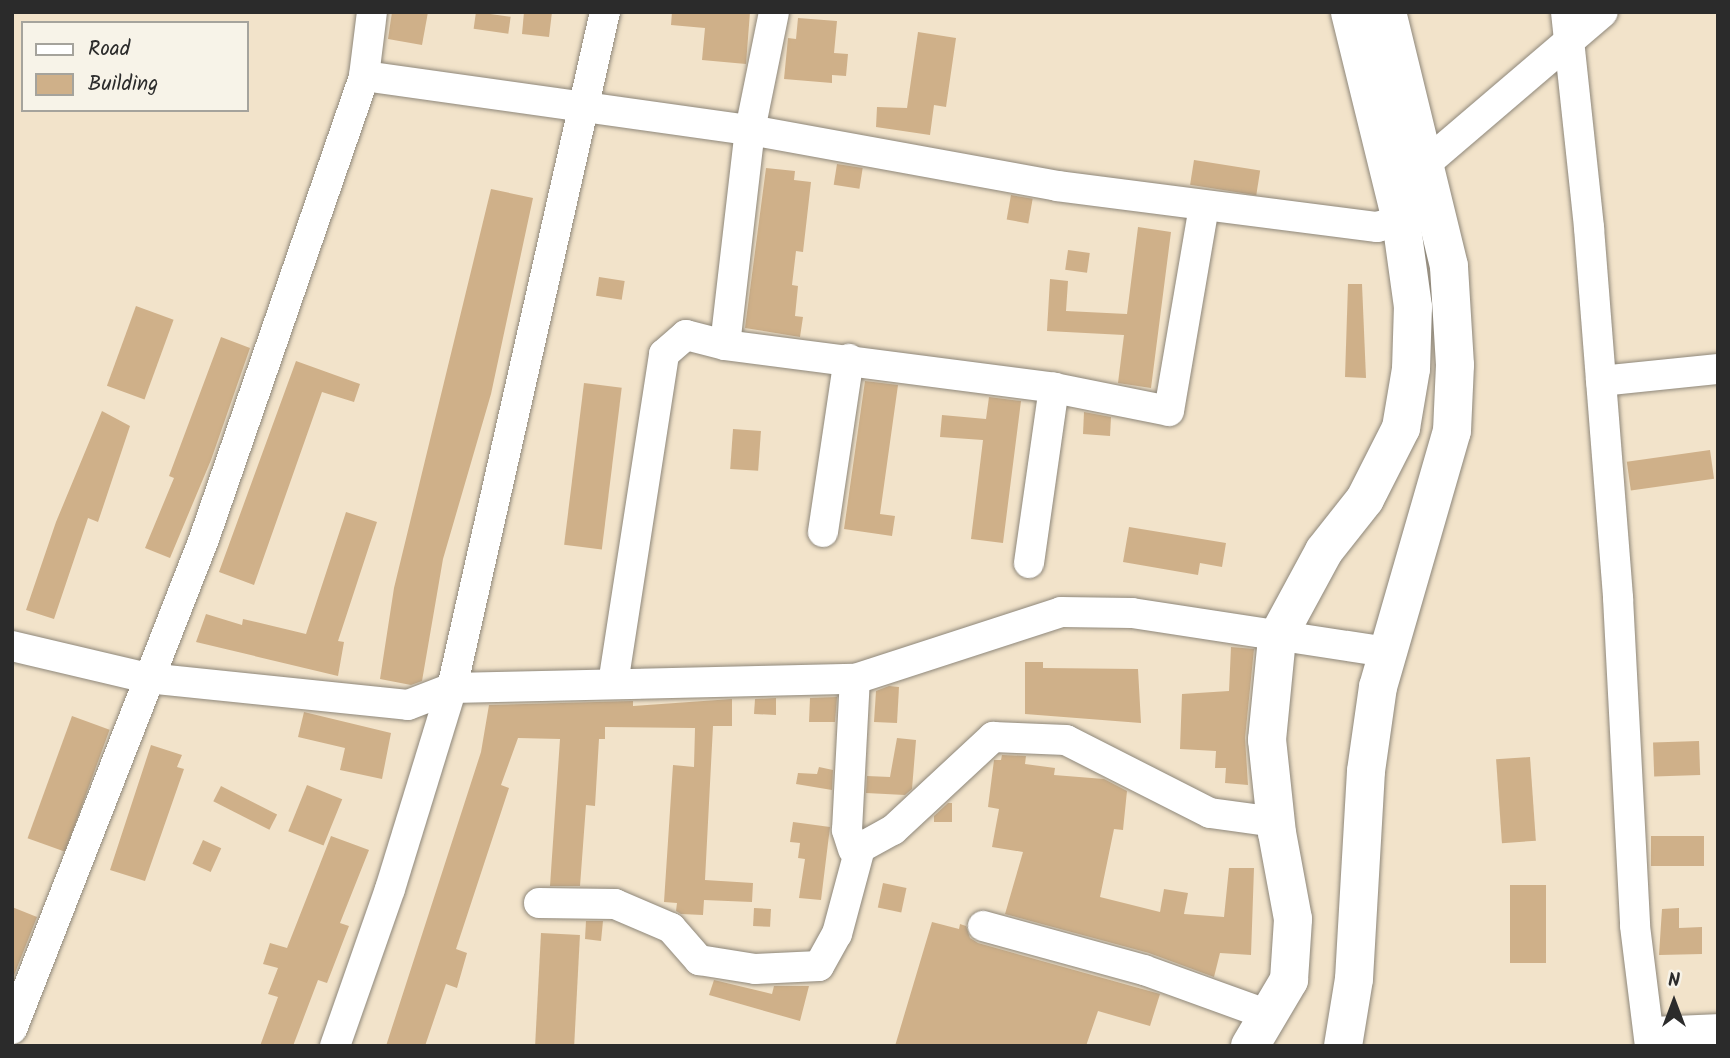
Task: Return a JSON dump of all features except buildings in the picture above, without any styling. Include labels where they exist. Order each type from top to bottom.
[{"type":"highway","points":[[1259,1030],[1289,980],[1293,919],[1276,822],[1267,740],[1277,638],[1324,551],[1365,499],[1401,428],[1411,369],[1413,307],[1401,219],[1350,12]]},
{"type":"highway","points":[[1343,1046],[1360,907],[1366,771],[1386,652],[1452,431],[1455,365],[1449,266],[1387,12]]},
{"type":"street","points":[[12,1029],[147,678],[204,539],[364,76],[372,12]]},
{"type":"street","points":[[335,1046],[390,890],[452,688],[587,106],[604,12]]},
{"type":"street","points":[[725,345],[750,130],[774,12]]},
{"type":"street","points":[[1566,12],[1601,381],[1618,598],[1634,926],[1650,1039],[1718,1029]]},
{"type":"street","points":[[364,76],[750,130],[947,169],[1338,225],[1377,227],[1401,219],[1424,165],[1570,45],[1603,12]]},
{"type":"street","points":[[613,684],[664,354],[686,335],[725,345],[849,359],[1054,388],[1169,411],[1204,206]]},
{"type":"street","points":[[823,532],[849,359]]},
{"type":"street","points":[[1601,381],[1718,369]]},
{"type":"street","points":[[1029,563],[1054,388]]},
{"type":"street","points":[[12,646],[147,678],[408,705],[452,688],[856,679],[1061,612],[1132,613],[1277,638],[1386,652]]},
{"type":"street","points":[[853,849],[847,830],[856,679]]},
{"type":"street","points":[[540,904],[615,904],[671,929],[699,960],[755,969],[819,966],[838,934],[860,848],[893,830],[993,737],[1066,740],[1210,813],[1276,822]]},
{"type":"street","points":[[982,926],[1144,970],[1259,1030]]}]
